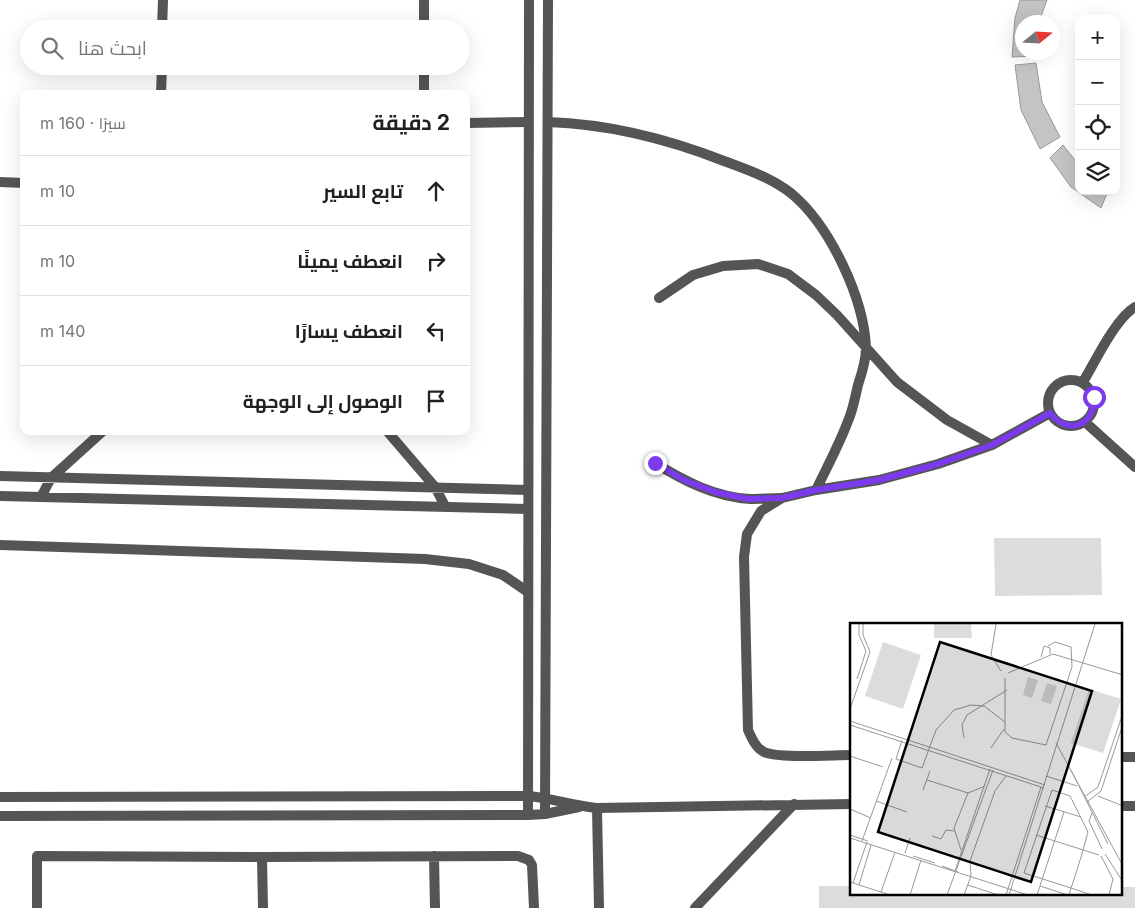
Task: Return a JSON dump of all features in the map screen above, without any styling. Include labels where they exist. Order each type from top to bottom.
[{"type":"street","points":[[162,20],[163,0]]},
{"type":"street","points":[[424,0],[424,20]]},
{"type":"street","points":[[528,815],[529,0]]},
{"type":"street","points":[[545,814],[548,0]]},
{"type":"street","points":[[161,90],[162,75]]},
{"type":"street","points":[[424,75],[424,90]]},
{"type":"street","points":[[470,122],[573,123],[651,136],[696,150],[762,175],[792,195],[825,231],[848,276],[861,310],[866,349],[849,421],[816,490]]},
{"type":"street","points":[[0,182],[20,183]]},
{"type":"street","points":[[659,298],[693,275],[723,266],[758,264],[788,274],[816,295],[837,315],[897,382],[947,420],[992,445]]},
{"type":"street","points":[[1083,382],[1113,331],[1130,310],[1135,307]]},
{"type":"street","points":[[1064,380],[1083,382],[1090,389],[1094,397],[1094,407],[1091,416],[1085,422],[1075,426],[1056,421],[1050,413],[1048,403],[1050,393],[1055,386],[1064,380]]},
{"type":"street","points":[[655,463],[684,480],[715,492],[748,499],[782,498],[816,490],[879,480],[938,464],[992,445],[1050,413]]},
{"type":"street","points":[[1085,422],[1135,467]]},
{"type":"street","points":[[41,497],[51,478],[99,435]]},
{"type":"street","points":[[390,435],[435,488],[445,506]]},
{"type":"street","points":[[0,476],[546,491]]},
{"type":"street","points":[[0,496],[546,509]]},
{"type":"street","points":[[782,498],[761,511],[747,534],[744,557],[748,730],[753,742],[763,751],[775,755],[850,755]]},
{"type":"street","points":[[0,546],[425,559],[469,564],[503,575],[546,605]]},
{"type":"street","points":[[1122,757],[1135,757]]},
{"type":"street","points":[[0,798],[528,796],[545,797],[580,807],[598,808],[850,804]]},
{"type":"street","points":[[695,908],[794,804]]},
{"type":"street","points":[[1122,806],[1135,806]]},
{"type":"street","points":[[0,816],[528,815],[545,814],[580,807]]},
{"type":"street","points":[[598,808],[599,908]]},
{"type":"street","points":[[37,908],[37,856],[524,857],[532,865],[534,908]]},
{"type":"street","points":[[434,856],[435,908]]},
{"type":"street","points":[[262,857],[262,908]]},
{"type":"shaded area","points":[[994,538],[1101,538],[1102,595],[995,596]]},
{"type":"shaded area","points":[[819,886],[850,886],[850,896],[1122,896],[1122,887],[1135,887],[1135,908],[819,908]]},
{"type":"building","points":[[1020,0],[1047,0],[1042,15],[1016,15]]},
{"type":"building","points":[[1015,18],[1015,57],[1012,57]]},
{"type":"building","points":[[1036,63],[1042,102],[1060,137],[1040,149],[1021,110],[1015,65]]},
{"type":"building","points":[[1063,145],[1075,160],[1075,190],[1071,187],[1050,158]]},
{"type":"building","points":[[1082,195],[1106,195],[1101,208]]},
{"type":"route","points":[[655,463],[684,480],[715,492],[748,499],[782,498],[816,490],[879,480],[938,464],[992,445],[1050,413],[1056,421],[1075,426],[1085,422],[1091,416],[1094,407],[1094,397]]}]
